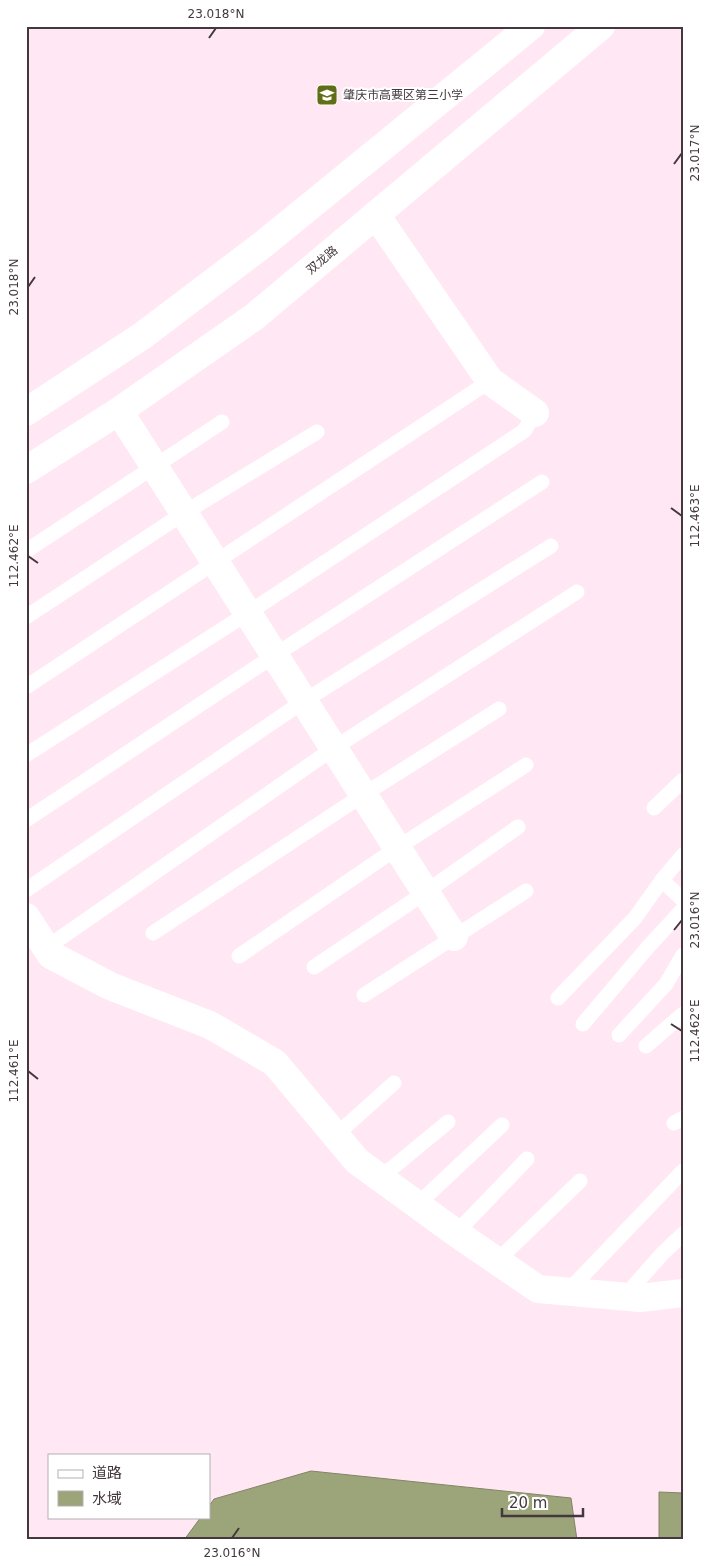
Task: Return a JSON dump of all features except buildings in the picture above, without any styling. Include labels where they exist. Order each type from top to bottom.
[{"type":"street","points":[[26,412],[142,336],[261,246],[531,26]]},
{"type":"street","name":"双龙路","points":[[26,470],[119,411],[254,317],[600,26]]},
{"type":"street","points":[[376,215],[490,380],[535,413]]},
{"type":"street","points":[[119,411],[454,937]]},
{"type":"street","points":[[26,917],[51,956],[110,986],[210,1025],[275,1063],[356,1161],[538,1289],[640,1298],[682,1293]]},
{"type":"lane","points":[[26,687],[490,380]]},
{"type":"lane","points":[[26,755],[248,613],[524,431],[535,413]]},
{"type":"lane","points":[[26,551],[222,422]]},
{"type":"lane","points":[[26,617],[184,513],[317,432]]},
{"type":"lane","points":[[26,820],[275,655],[542,482]]},
{"type":"lane","points":[[26,890],[304,701],[551,546]]},
{"type":"lane","points":[[46,948],[334,748],[578,592]]},
{"type":"lane","points":[[154,933],[363,795],[499,709]]},
{"type":"lane","points":[[238,956],[397,848],[526,765]]},
{"type":"lane","points":[[654,808],[683,780]]},
{"type":"lane","points":[[314,967],[426,892],[518,827]]},
{"type":"lane","points":[[558,998],[635,918],[662,880],[683,855]]},
{"type":"lane","points":[[662,880],[681,894]]},
{"type":"lane","points":[[364,995],[526,892]]},
{"type":"lane","points":[[583,1024],[683,909]]},
{"type":"lane","points":[[619,1035],[666,984],[683,955]]},
{"type":"lane","points":[[646,1046],[683,1014]]},
{"type":"lane","points":[[335,1136],[394,1083]]},
{"type":"lane","points":[[380,1178],[448,1122]]},
{"type":"lane","points":[[417,1205],[502,1124]]},
{"type":"lane","points":[[456,1233],[527,1159]]},
{"type":"lane","points":[[568,1292],[683,1171]]},
{"type":"lane","points":[[498,1261],[580,1181]]},
{"type":"lane","points":[[624,1296],[683,1234]]},
{"type":"water","points":[[311,1471],[571,1498],[577,1540],[184,1540],[200,1518],[210,1518],[210,1505],[214,1499]]},
{"type":"water","points":[[659,1492],[683,1493],[683,1540],[659,1540]]},
{"type":"place","name":"肇庆市高要区第三小学","points":[[327,95]]}]
